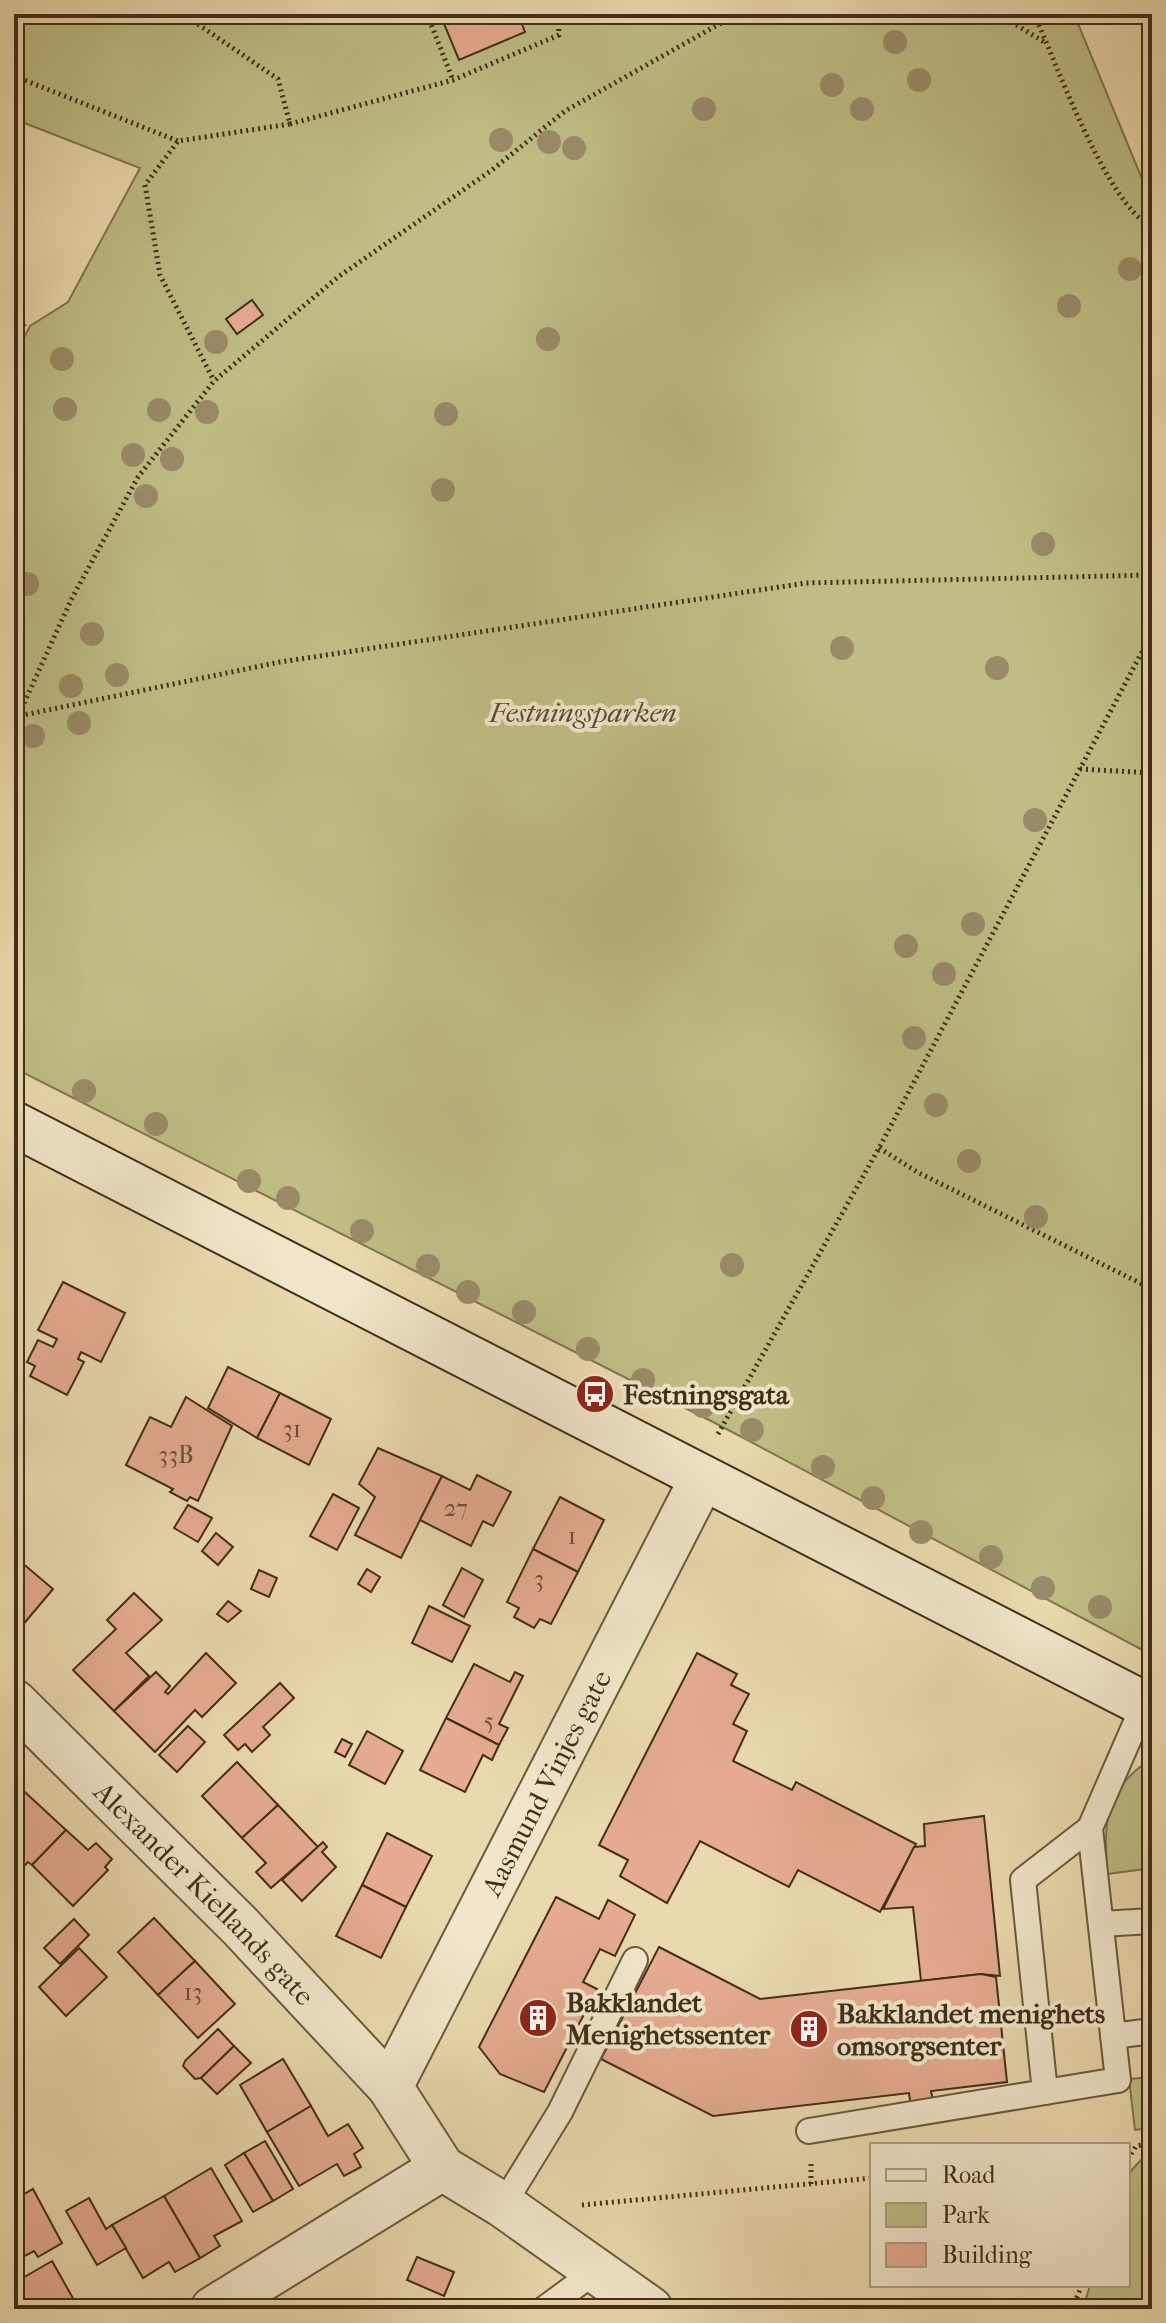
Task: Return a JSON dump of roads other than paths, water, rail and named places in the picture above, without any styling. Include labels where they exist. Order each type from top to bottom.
[{"type":"street","points":[[14,1124],[1148,1706]]},
{"type":"street","name":"Aasmund Vinjes gate","points":[[390,2087],[702,1479]]},
{"type":"street","name":"Alexander Kiellands gate","points":[[14,1702],[240,1926],[390,2087],[442,2168]]},
{"type":"street","points":[[213,2309],[442,2168],[503,2205],[650,2309]]},
{"type":"lane","points":[[1045,2092],[1023,1880],[1090,1828],[1148,1706]]},
{"type":"lane","points":[[809,2131],[1118,2080],[1090,1828]]},
{"type":"lane","points":[[1101,1924],[1152,1921]]},
{"type":"lane","points":[[503,2205],[560,2112],[635,1960]]},
{"type":"lane","points":[[1113,2036],[1152,2031]]},
{"type":"lane","points":[[544,2309],[597,2270]]},
{"type":"place","name":"Festningsgata","points":[[595,1394]]},
{"type":"place","name":"Bakklandet Menighetssenter","points":[[538,2018]]},
{"type":"place","name":"Bakklandet menighets omsorgsenter","points":[[809,2029]]},
{"type":"park label","name":"Festningsparken","points":[[583,712]]}]
